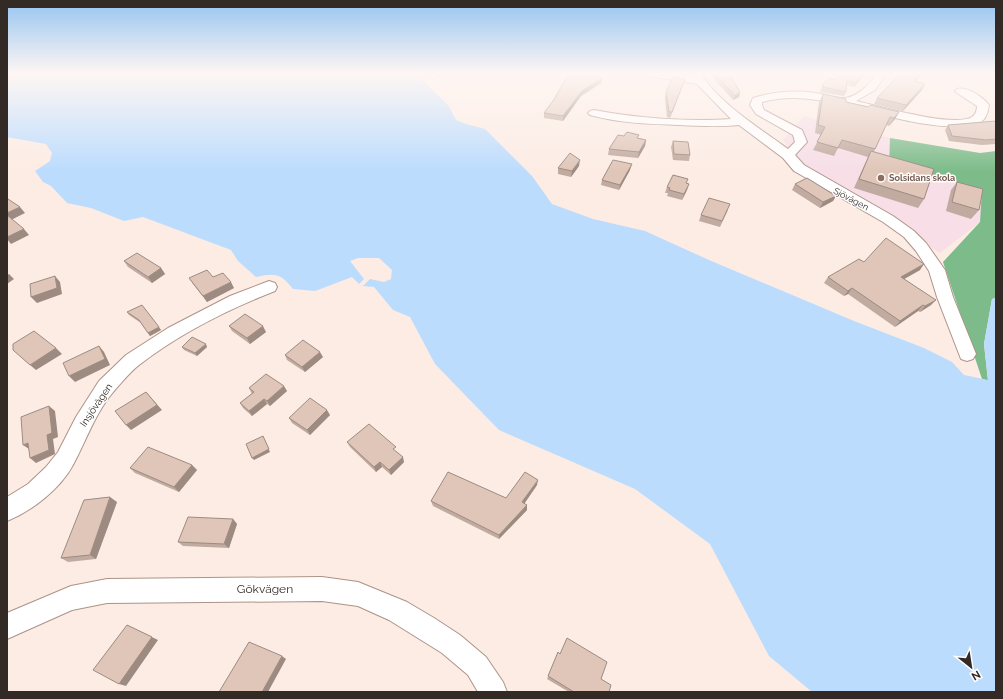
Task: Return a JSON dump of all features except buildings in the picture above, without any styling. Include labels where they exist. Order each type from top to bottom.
[{"type":"street","name":"Sjövägen","points":[[725,106],[740,121],[788,155],[799,168],[823,184],[888,219],[909,234],[921,247],[937,270],[945,297],[967,354]]},
{"type":"street","points":[[756,106],[760,112],[798,133],[801,142],[788,155]]},
{"type":"street","points":[[866,106],[937,122],[960,123],[976,120],[981,114],[982,106]]},
{"type":"street","points":[[594,113],[610,117],[647,121],[722,123],[740,121]]},
{"type":"street","name":"Insjövägen","points":[[7,510],[32,494],[54,474],[65,459],[83,423],[106,386],[132,360],[181,329],[236,300],[269,287]]},
{"type":"street","name":"Gökvägen","points":[[7,626],[72,598],[107,591],[322,589],[358,594],[398,611],[425,627],[451,644],[477,666],[493,692]]},
{"type":"shaded area","name":"Solsidans skola","points":[[804,116],[890,138],[889,165],[983,189],[980,222],[940,253],[804,167],[783,140]]},
{"type":"green space","points":[[890,138],[980,153],[996,151],[996,298],[992,299],[984,344],[988,381],[982,379],[943,262],[980,222],[982,189],[889,165]]},
{"type":"water","points":[[7,106],[448,106],[456,120],[485,129],[532,176],[552,204],[593,219],[645,231],[709,260],[854,321],[924,348],[952,362],[964,375],[988,380],[984,344],[992,299],[996,298],[996,692],[812,692],[769,656],[710,544],[635,489],[499,430],[435,364],[410,317],[393,310],[374,287],[363,286],[370,279],[384,282],[391,279],[392,270],[379,258],[358,258],[350,261],[364,279],[359,284],[352,277],[315,291],[293,289],[281,277],[273,275],[256,277],[238,261],[231,250],[143,217],[124,221],[91,208],[67,203],[51,186],[43,182],[35,171],[50,161],[52,153],[46,144],[7,137]]},
{"type":"place","name":"Solsidans skola","points":[[881,178]]}]
